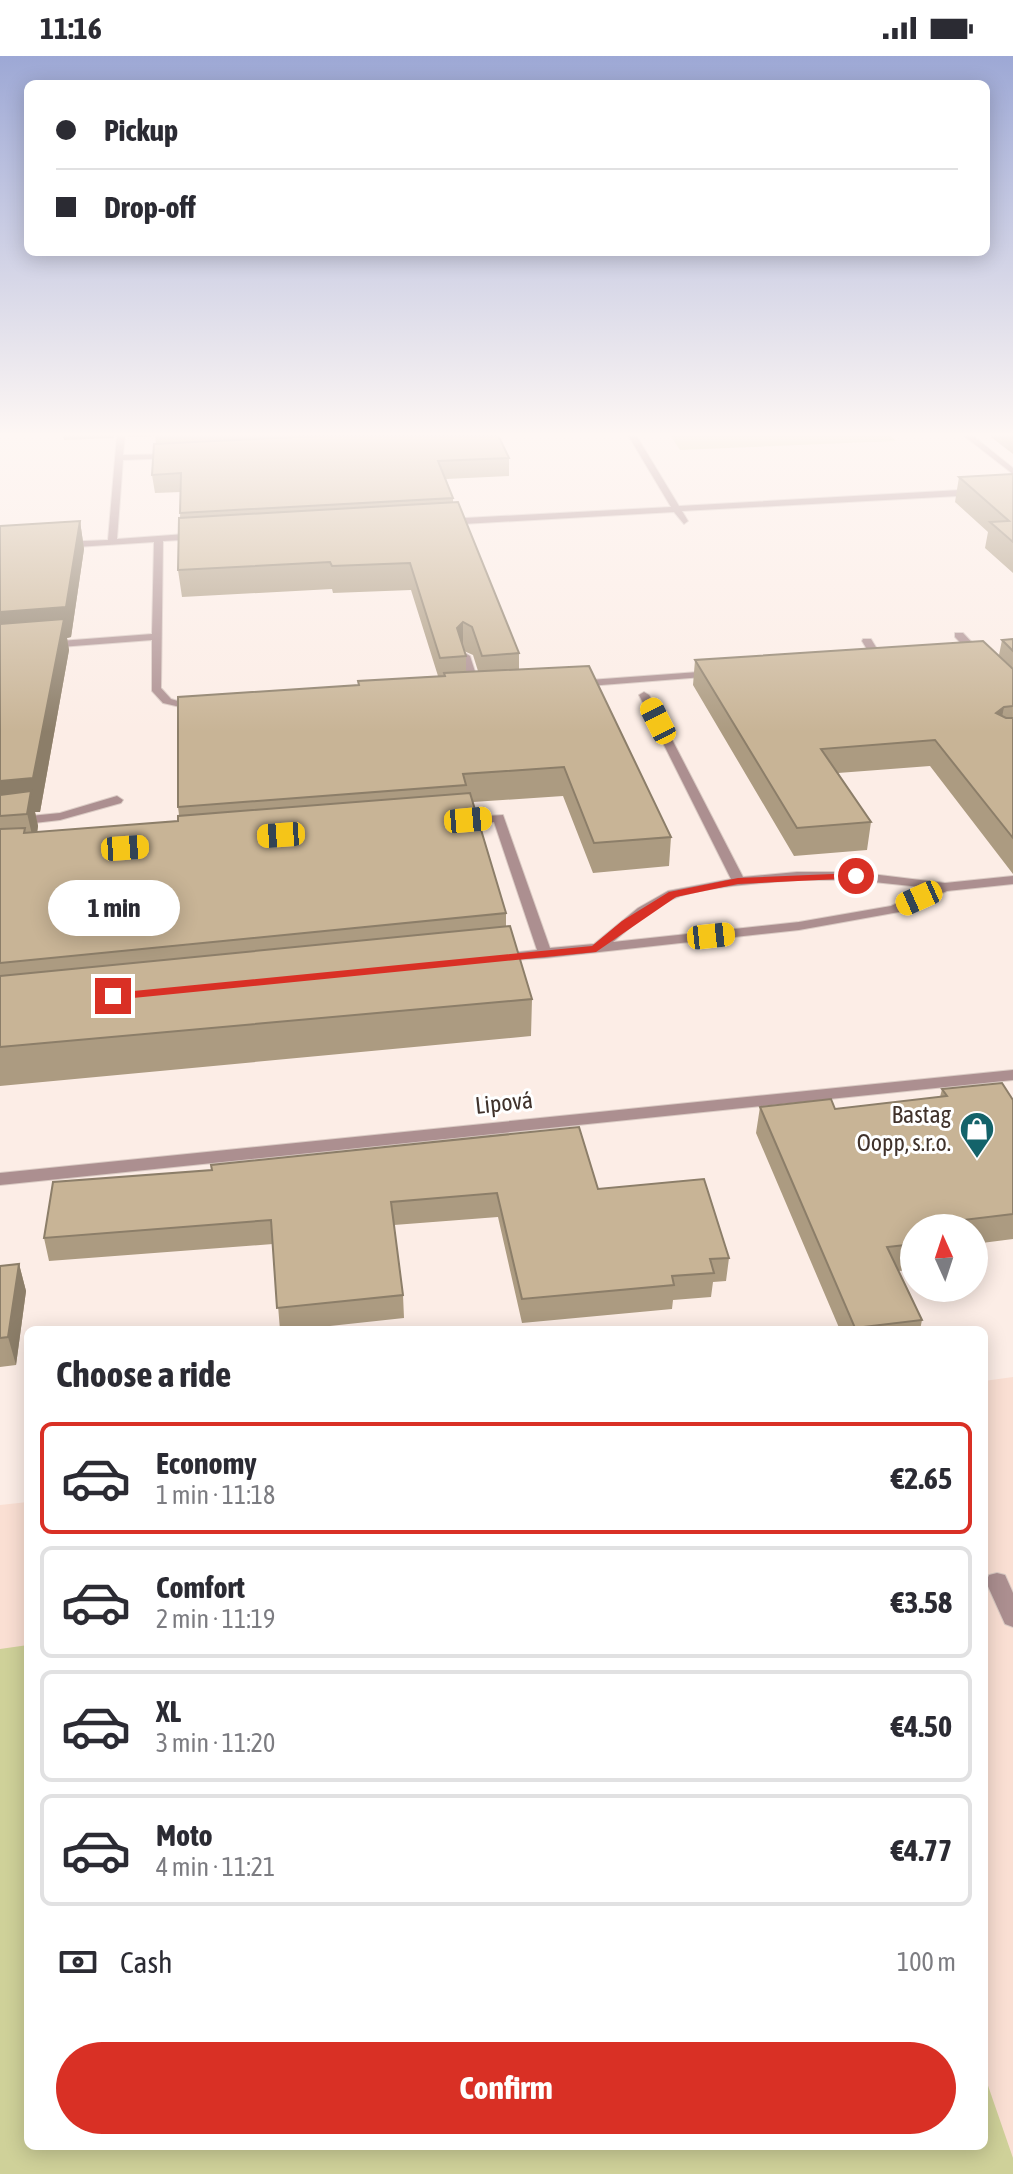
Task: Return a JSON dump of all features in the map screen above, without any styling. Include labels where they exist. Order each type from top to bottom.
[{"type":"street","points":[[112,542],[113,534]]},
{"type":"street","points":[[56,545],[207,536]]},
{"type":"street","points":[[159,539],[156,689],[167,701],[204,711]]},
{"type":"street","points":[[959,635],[984,658],[963,656]]},
{"type":"street","points":[[31,646],[157,637]]},
{"type":"street","points":[[867,641],[880,662]]},
{"type":"street","points":[[465,656],[476,691]]},
{"type":"street","points":[[865,663],[894,661]]},
{"type":"street","points":[[570,685],[725,673]]},
{"type":"street","points":[[461,692],[492,690]]},
{"type":"street","points":[[644,695],[738,881]]},
{"type":"street","points":[[0,823],[47,821],[89,811],[117,800]]},
{"type":"street","points":[[436,823],[499,818],[545,954]]},
{"type":"street","points":[[596,949],[626,924],[673,894],[738,881],[827,875],[884,877],[944,887],[1013,880]]},
{"type":"street","points":[[483,960],[813,924],[894,909],[944,887]]},
{"type":"street","name":"Lipová","points":[[0,1179],[1013,1075]]},
{"type":"street","points":[[997,1582],[1013,1617]]},
{"type":"shaded area","points":[[1013,1377],[1013,2174],[0,2174],[0,1505],[24,1502],[24,2150],[988,2150],[988,1380]]},
{"type":"green space","points":[[24,1646],[24,2150],[988,2150],[988,2086],[1013,2158],[1013,2174],[0,2174],[0,1649]]},
{"type":"building","points":[[0,534],[78,534],[66,607],[0,612]]},
{"type":"building","points":[[179,534],[471,534],[519,653],[482,656],[472,627],[463,622],[457,628],[466,656],[440,658],[410,563],[332,566],[330,562],[178,570]]},
{"type":"building","points":[[64,619],[33,778],[0,781],[0,624]]},
{"type":"building","points":[[1013,639],[1013,651],[1002,640]]},
{"type":"building","points":[[983,641],[1013,669],[1013,706],[1004,707],[996,713],[1013,718],[1013,838],[935,740],[821,749],[871,822],[797,828],[695,660]]},
{"type":"building","points":[[589,666],[671,837],[594,843],[564,767],[463,774],[466,785],[178,807],[178,697],[359,685],[358,681],[445,676],[444,673]]},
{"type":"building","points":[[31,791],[27,814],[0,816],[0,795]]},
{"type":"building","points":[[470,793],[506,913],[0,963],[0,829],[25,828],[24,833],[178,821],[178,816]]},
{"type":"building","points":[[510,926],[532,999],[0,1047],[0,976]]},
{"type":"building","points":[[1002,1083],[1013,1100],[1013,1214],[988,1217],[988,1214],[900,1214],[900,1246],[887,1247],[900,1274],[900,1302],[913,1302],[922,1320],[854,1326],[760,1107],[831,1099],[835,1109],[947,1096],[942,1089]]},
{"type":"building","points":[[579,1127],[598,1189],[704,1179],[729,1258],[710,1259],[714,1273],[672,1276],[674,1285],[522,1299],[497,1193],[391,1202],[403,1295],[277,1308],[271,1220],[44,1238],[53,1182],[212,1170],[211,1165]]},
{"type":"building","points":[[19,1264],[8,1337],[0,1338],[0,1266]]},
{"type":"place","name":"Bastag Oopp, s.r.o.","points":[[977,1160]]},
{"type":"route","points":[[113,996],[596,949],[626,924],[673,894],[738,881],[856,876]]}]
